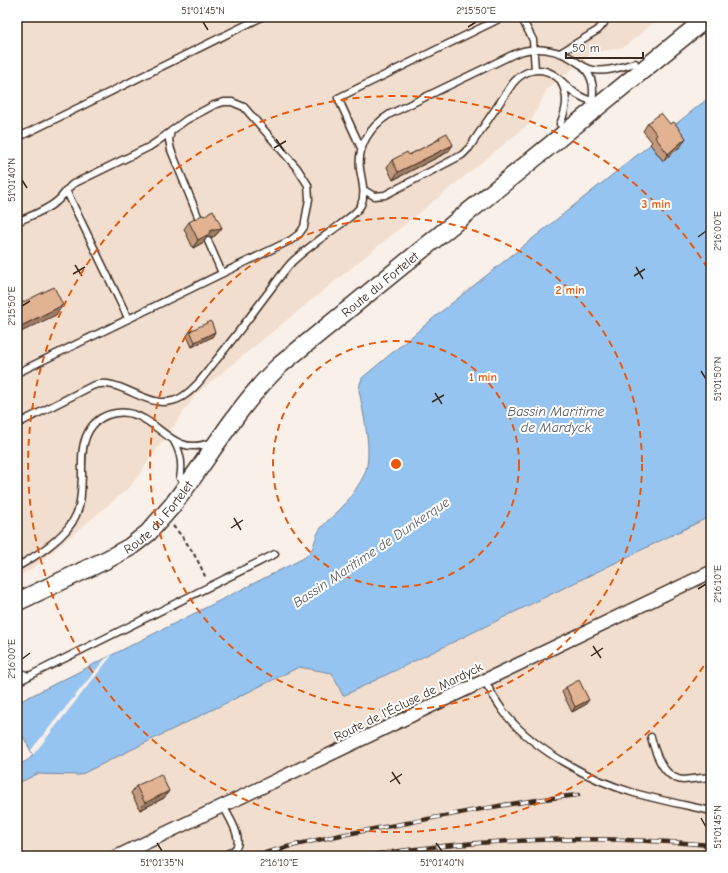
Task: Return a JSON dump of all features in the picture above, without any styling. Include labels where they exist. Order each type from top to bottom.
[{"type":"main road","name":"Route du Fortelet","points":[[78,573],[110,552],[139,529],[162,503],[250,381],[273,357],[560,124],[593,103],[635,63],[691,17]]},
{"type":"main road","name":"Route du Fortelet","points":[[17,602],[108,559],[130,547],[148,533],[164,516],[258,389],[286,360],[593,103],[708,17]]},
{"type":"street","name":"Route de l'Écluse de Mardyck","points":[[118,856],[711,572]]},
{"type":"lane","points":[[17,138],[262,17]]},
{"type":"lane","points":[[361,148],[338,98],[502,17]]},
{"type":"lane","points":[[521,17],[532,40],[535,70]]},
{"type":"lane","points":[[560,53],[598,30],[604,23],[606,17]]},
{"type":"lane","points":[[17,424],[92,386],[101,384],[110,384],[150,400],[166,402],[181,398],[194,387],[208,371],[292,263],[356,212],[362,203],[364,190],[360,161],[361,148],[371,130],[390,114],[523,50],[548,50],[560,53],[589,69],[600,71],[635,63]]},
{"type":"lane","points":[[581,65],[587,71],[592,80],[593,103]]},
{"type":"lane","points":[[364,190],[374,196],[385,195],[462,155],[469,148],[516,80],[523,74],[535,70],[549,72],[578,95],[593,103]]},
{"type":"lane","points":[[560,81],[564,89],[566,99],[564,114],[560,124]]},
{"type":"lane","points":[[17,222],[54,203],[73,184],[154,144],[186,120],[214,105],[224,102],[236,103],[248,111],[300,170],[308,185],[309,198],[304,227],[299,234],[290,240],[17,373]]},
{"type":"lane","points":[[171,131],[169,140],[171,150],[199,219]]},
{"type":"lane","points":[[66,190],[128,318]]},
{"type":"lane","points":[[208,241],[222,273]]},
{"type":"lane","points":[[17,567],[38,554],[58,537],[76,516],[80,503],[84,442],[89,431],[97,422],[111,414],[122,412],[134,413],[148,421],[173,440],[186,446],[204,445],[216,441],[222,437]]},
{"type":"lane","points":[[173,440],[178,447],[181,457],[182,467],[180,478]]},
{"type":"lane","points":[[17,682],[274,554]]},
{"type":"lane","points":[[17,671],[28,676]]},
{"type":"lane","points":[[484,680],[503,711],[513,722],[537,743],[567,763],[587,774],[625,790],[711,811]]},
{"type":"lane","points":[[651,737],[658,759],[671,775],[679,780],[711,777]]},
{"type":"lane","points":[[222,856],[235,850],[238,841],[237,834],[223,806]]},
{"type":"path","points":[[164,516],[179,533],[203,570],[207,588]]},
{"type":"shaded area","points":[[17,17],[661,17],[624,47],[592,53],[547,89],[530,123],[197,393],[130,487],[30,570],[17,577]]},
{"type":"shaded area","points":[[711,516],[711,856],[17,856],[17,784],[37,774],[80,775],[299,667],[332,673],[344,696]]},
{"type":"water","name":"Bassin Maritime de Mardyck","points":[[711,96],[711,516],[343,696],[332,673],[299,667],[80,775],[37,774],[17,784],[17,766],[28,760],[33,755],[17,725],[17,703],[307,556],[312,548],[318,532],[345,504],[365,473],[368,443],[359,390],[362,378],[442,311]]},
{"type":"pier","points":[[113,654],[33,755],[31,750],[105,659]]},
{"type":"building","points":[[661,113],[670,124],[674,122],[686,138],[668,154],[655,137],[657,135],[648,123]]},
{"type":"building","points":[[447,133],[453,145],[398,172],[392,160],[407,152],[409,155],[440,139],[439,137]]},
{"type":"building","points":[[213,210],[222,228],[211,230],[209,234],[198,240],[189,222],[202,215],[206,216]]},
{"type":"building","points":[[54,287],[63,305],[17,328],[17,305]]},
{"type":"building","points":[[211,321],[215,332],[195,342],[190,331]]},
{"type":"building","points":[[579,680],[589,700],[575,707],[566,687]]},
{"type":"building","points":[[161,774],[169,791],[145,803],[136,786]]},
{"type":"railway","points":[[255,856],[311,841],[350,833],[492,807],[578,795]]},
{"type":"railway","points":[[365,856],[451,845],[538,840],[624,840],[711,845]]},
{"type":"water label","name":"Bassin Maritime de Dunkerque","points":[[371,552]]}]
